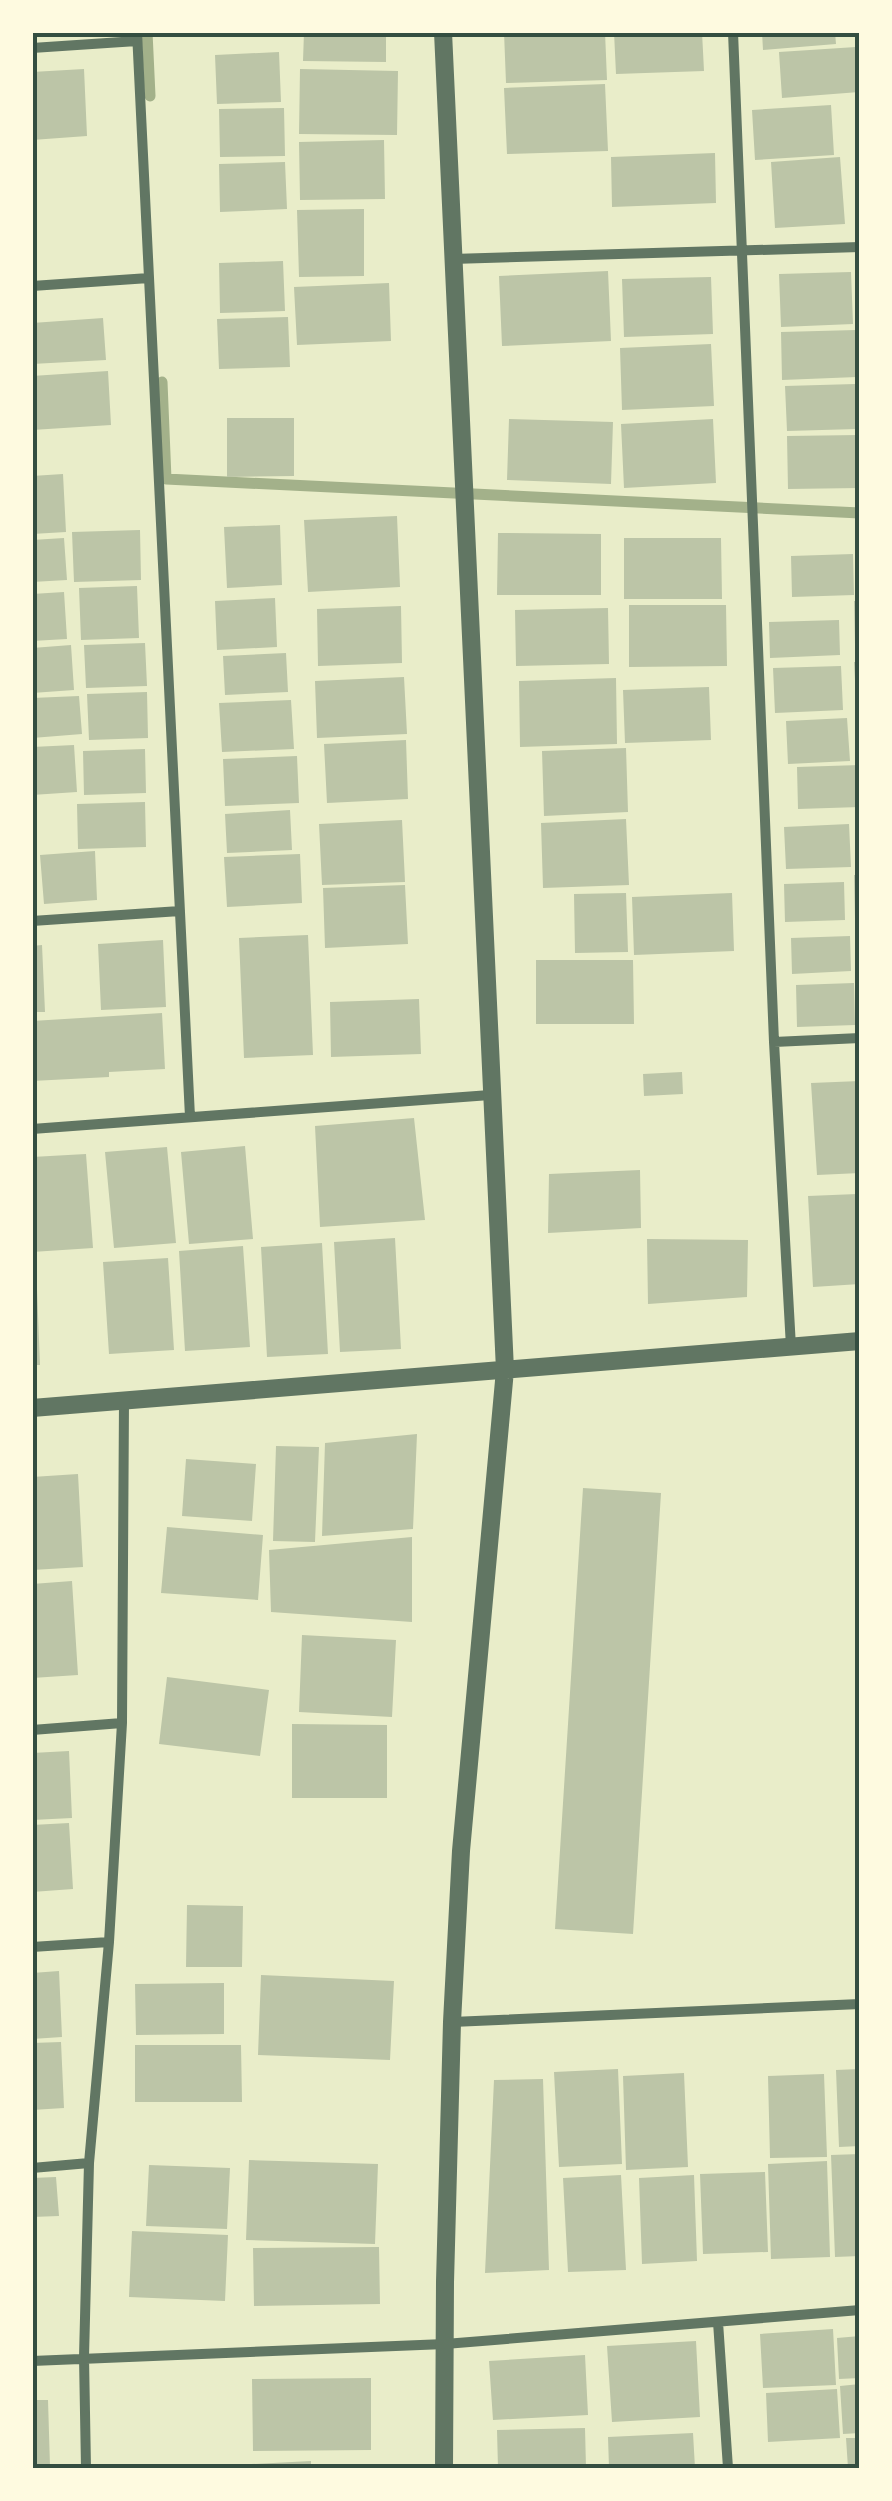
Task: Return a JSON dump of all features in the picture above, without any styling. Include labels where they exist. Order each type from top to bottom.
[{"type":"street","points":[[443,32],[504,1370],[462,1851],[452,2022],[444,2468]]},
{"type":"street","points":[[732,32],[774,1042],[791,1346]]},
{"type":"street","points":[[32,48],[137,37],[190,1117]]},
{"type":"street","points":[[452,259],[860,247]]},
{"type":"street","points":[[32,286],[149,278]]},
{"type":"street","points":[[32,921],[180,911]]},
{"type":"street","points":[[774,1042],[860,1038]]},
{"type":"street","points":[[32,1129],[490,1095]]},
{"type":"street","points":[[32,1408],[860,1341]]},
{"type":"street","points":[[86,2468],[84,2358],[89,2164],[109,1942],[122,1723],[124,1401]]},
{"type":"street","points":[[32,1730],[122,1723]]},
{"type":"street","points":[[32,1947],[109,1942]]},
{"type":"street","points":[[452,2022],[860,2004]]},
{"type":"street","points":[[32,2168],[89,2164]]},
{"type":"street","points":[[32,2361],[445,2344],[860,2310]]},
{"type":"street","points":[[718,2322],[728,2468]]},
{"type":"building","points":[[304,32],[386,32],[386,62],[303,61]]},
{"type":"building","points":[[504,32],[605,32],[607,80],[506,83]]},
{"type":"building","points":[[614,32],[702,32],[704,71],[616,74]]},
{"type":"building","points":[[762,32],[835,32],[836,44],[763,50]]},
{"type":"building","points":[[856,47],[859,92],[782,98],[779,52]]},
{"type":"building","points":[[279,52],[281,102],[217,104],[215,55]]},
{"type":"building","points":[[84,69],[87,136],[32,140],[32,72]]},
{"type":"building","points":[[300,69],[398,71],[397,135],[299,134]]},
{"type":"building","points":[[605,84],[608,151],[507,154],[504,88]]},
{"type":"building","points":[[831,105],[834,155],[755,160],[752,110]]},
{"type":"building","points":[[284,108],[285,156],[220,157],[219,109]]},
{"type":"building","points":[[384,140],[385,199],[300,200],[299,142]]},
{"type":"building","points":[[715,153],[716,203],[612,207],[611,157]]},
{"type":"building","points":[[840,157],[845,224],[775,228],[771,162]]},
{"type":"building","points":[[285,162],[287,209],[220,212],[219,164]]},
{"type":"building","points":[[364,209],[364,276],[299,277],[297,210]]},
{"type":"building","points":[[283,261],[285,311],[220,313],[219,263]]},
{"type":"building","points":[[608,271],[611,341],[502,346],[499,276]]},
{"type":"building","points":[[851,272],[853,324],[781,327],[779,274]]},
{"type":"building","points":[[711,277],[713,334],[624,337],[622,279]]},
{"type":"building","points":[[389,283],[391,341],[297,345],[294,287]]},
{"type":"building","points":[[288,317],[290,367],[219,369],[217,319]]},
{"type":"building","points":[[103,318],[106,360],[32,364],[32,323]]},
{"type":"building","points":[[856,330],[857,377],[782,380],[781,332]]},
{"type":"building","points":[[711,344],[714,406],[622,410],[620,348]]},
{"type":"building","points":[[108,371],[111,425],[32,430],[32,376]]},
{"type":"building","points":[[855,384],[857,429],[787,431],[785,386]]},
{"type":"building","points":[[227,418],[294,418],[294,476],[227,477]]},
{"type":"building","points":[[509,419],[613,422],[611,484],[507,480]]},
{"type":"building","points":[[713,419],[716,483],[624,488],[621,424]]},
{"type":"building","points":[[858,435],[859,488],[788,489],[787,436]]},
{"type":"building","points":[[63,474],[66,532],[32,534],[32,476]]},
{"type":"building","points":[[397,516],[400,587],[308,592],[304,520]]},
{"type":"building","points":[[280,525],[282,585],[227,588],[224,527]]},
{"type":"building","points":[[140,530],[141,580],[74,582],[72,532]]},
{"type":"building","points":[[498,533],[601,534],[601,595],[497,595]]},
{"type":"building","points":[[64,538],[67,580],[32,582],[32,540]]},
{"type":"building","points":[[624,538],[721,538],[722,599],[624,599]]},
{"type":"building","points":[[853,554],[854,595],[792,597],[791,556]]},
{"type":"building","points":[[137,586],[139,638],[81,640],[79,588]]},
{"type":"building","points":[[64,592],[67,639],[32,641],[32,594]]},
{"type":"building","points":[[275,598],[277,647],[217,650],[215,601]]},
{"type":"building","points":[[854,601],[860,601],[860,644],[855,644]]},
{"type":"building","points":[[629,605],[726,605],[727,666],[629,667]]},
{"type":"building","points":[[401,606],[402,663],[318,666],[317,609]]},
{"type":"building","points":[[608,608],[609,664],[516,666],[515,610]]},
{"type":"building","points":[[839,620],[840,655],[770,658],[769,622]]},
{"type":"building","points":[[145,643],[147,686],[86,688],[84,645]]},
{"type":"building","points":[[71,645],[74,690],[32,693],[32,648]]},
{"type":"building","points":[[286,653],[288,692],[225,695],[223,656]]},
{"type":"building","points":[[854,662],[860,662],[860,699],[856,699]]},
{"type":"building","points":[[841,666],[843,710],[775,713],[773,668]]},
{"type":"building","points":[[404,677],[407,734],[317,738],[315,681]]},
{"type":"building","points":[[616,678],[617,744],[520,747],[519,681]]},
{"type":"building","points":[[709,687],[711,740],[625,743],[623,690]]},
{"type":"building","points":[[147,692],[148,738],[89,740],[87,694]]},
{"type":"building","points":[[79,696],[82,734],[32,738],[32,698]]},
{"type":"building","points":[[291,700],[294,749],[222,752],[219,703]]},
{"type":"building","points":[[847,718],[850,761],[788,764],[786,721]]},
{"type":"building","points":[[406,740],[408,799],[327,803],[324,744]]},
{"type":"building","points":[[74,745],[77,792],[32,795],[32,747]]},
{"type":"building","points":[[626,748],[628,812],[544,816],[542,751]]},
{"type":"building","points":[[145,749],[146,793],[84,795],[83,751]]},
{"type":"building","points":[[297,756],[299,803],[225,806],[223,759]]},
{"type":"building","points":[[860,765],[860,807],[798,809],[797,767]]},
{"type":"building","points":[[145,802],[146,847],[78,849],[77,804]]},
{"type":"building","points":[[290,810],[292,850],[227,853],[225,814]]},
{"type":"building","points":[[626,819],[629,885],[543,888],[541,823]]},
{"type":"building","points":[[402,820],[405,882],[322,885],[319,824]]},
{"type":"building","points":[[849,824],[851,867],[786,869],[784,827]]},
{"type":"building","points":[[95,851],[97,900],[44,904],[40,855]]},
{"type":"building","points":[[300,854],[302,903],[227,907],[224,857]]},
{"type":"building","points":[[854,875],[860,875],[860,919],[855,919]]},
{"type":"building","points":[[844,882],[845,920],[785,922],[784,884]]},
{"type":"building","points":[[405,885],[408,944],[325,948],[323,888]]},
{"type":"building","points":[[626,893],[628,952],[575,953],[574,894]]},
{"type":"building","points":[[732,893],[734,951],[634,955],[632,897]]},
{"type":"building","points":[[308,935],[313,1055],[244,1058],[239,938]]},
{"type":"building","points":[[850,936],[851,971],[792,974],[791,938]]},
{"type":"building","points":[[163,940],[166,1007],[101,1010],[98,944]]},
{"type":"building","points":[[42,945],[45,1012],[32,1012],[32,946]]},
{"type":"building","points":[[536,960],[633,960],[634,1024],[536,1024]]},
{"type":"building","points":[[854,983],[855,1025],[797,1027],[796,985]]},
{"type":"building","points":[[419,999],[421,1054],[331,1057],[330,1002]]},
{"type":"building","points":[[162,1013],[165,1069],[32,1081],[32,1021]]},
{"type":"building","points":[[682,1072],[683,1094],[644,1096],[643,1074]]},
{"type":"building","points":[[860,1081],[860,1173],[817,1175],[811,1083]]},
{"type":"building","points":[[414,1118],[425,1220],[320,1227],[315,1126]]},
{"type":"building","points":[[245,1146],[253,1239],[189,1244],[181,1152]]},
{"type":"building","points":[[167,1147],[176,1243],[114,1248],[105,1152]]},
{"type":"building","points":[[86,1154],[93,1248],[32,1252],[32,1157]]},
{"type":"building","points":[[640,1170],[641,1228],[548,1233],[549,1174]]},
{"type":"building","points":[[857,1194],[860,1284],[813,1287],[808,1196]]},
{"type":"building","points":[[395,1238],[401,1349],[340,1352],[334,1242]]},
{"type":"building","points":[[647,1239],[748,1240],[747,1297],[648,1304]]},
{"type":"building","points":[[322,1243],[328,1354],[267,1357],[261,1247]]},
{"type":"building","points":[[243,1246],[250,1347],[185,1351],[179,1251]]},
{"type":"building","points":[[168,1258],[174,1350],[109,1354],[103,1262]]},
{"type":"building","points":[[32,1264],[36,1264],[40,1365],[32,1365]]},
{"type":"building","points":[[417,1434],[413,1529],[322,1536],[325,1443]]},
{"type":"building","points":[[276,1446],[319,1447],[315,1542],[273,1541]]},
{"type":"building","points":[[186,1459],[256,1464],[252,1521],[182,1516]]},
{"type":"building","points":[[78,1474],[83,1567],[32,1570],[32,1477]]},
{"type":"building","points":[[583,1488],[661,1493],[633,1934],[555,1929]]},
{"type":"building","points":[[167,1527],[263,1535],[258,1600],[161,1593]]},
{"type":"building","points":[[412,1537],[412,1622],[271,1612],[269,1550]]},
{"type":"building","points":[[72,1581],[78,1675],[32,1678],[32,1584]]},
{"type":"building","points":[[302,1635],[396,1640],[392,1717],[299,1712]]},
{"type":"building","points":[[167,1677],[269,1690],[260,1756],[159,1744]]},
{"type":"building","points":[[292,1724],[387,1725],[387,1798],[292,1798]]},
{"type":"building","points":[[69,1751],[72,1818],[32,1820],[32,1753]]},
{"type":"building","points":[[69,1823],[73,1889],[32,1892],[32,1825]]},
{"type":"building","points":[[187,1905],[243,1906],[242,1967],[186,1967]]},
{"type":"building","points":[[59,1971],[62,2037],[32,2039],[32,1973]]},
{"type":"building","points":[[261,1975],[394,1981],[390,2060],[258,2055]]},
{"type":"building","points":[[224,1983],[224,2034],[136,2035],[135,1984]]},
{"type":"building","points":[[61,2042],[64,2108],[32,2110],[32,2043]]},
{"type":"building","points":[[135,2045],[241,2045],[242,2102],[135,2102]]},
{"type":"building","points":[[618,2069],[622,2164],[559,2167],[554,2072]]},
{"type":"building","points":[[860,2069],[860,2146],[839,2147],[836,2070]]},
{"type":"building","points":[[684,2073],[688,2167],[626,2170],[623,2076]]},
{"type":"building","points":[[824,2074],[827,2157],[770,2158],[768,2076]]},
{"type":"building","points":[[543,2079],[549,2270],[485,2273],[494,2080]]},
{"type":"building","points":[[860,2154],[860,2256],[835,2257],[831,2155]]},
{"type":"building","points":[[249,2160],[378,2164],[375,2244],[246,2240]]},
{"type":"building","points":[[827,2161],[830,2257],[771,2259],[768,2164]]},
{"type":"building","points":[[149,2165],[230,2168],[227,2229],[146,2226]]},
{"type":"building","points":[[765,2172],[768,2252],[703,2254],[700,2174]]},
{"type":"building","points":[[621,2175],[626,2270],[568,2272],[563,2178]]},
{"type":"building","points":[[694,2175],[697,2261],[642,2264],[639,2178]]},
{"type":"building","points":[[56,2177],[59,2216],[32,2217],[32,2178]]},
{"type":"building","points":[[132,2231],[228,2235],[225,2301],[129,2297]]},
{"type":"building","points":[[379,2247],[380,2304],[254,2306],[253,2248]]},
{"type":"building","points":[[833,2329],[836,2385],[763,2388],[760,2334]]},
{"type":"building","points":[[860,2336],[860,2378],[839,2379],[837,2338]]},
{"type":"building","points":[[696,2341],[700,2417],[612,2422],[607,2346]]},
{"type":"building","points":[[585,2355],[588,2415],[493,2420],[489,2361]]},
{"type":"building","points":[[371,2378],[371,2450],[253,2451],[252,2379]]},
{"type":"building","points":[[860,2384],[860,2433],[843,2434],[840,2386]]},
{"type":"building","points":[[837,2389],[840,2438],[768,2442],[766,2393]]},
{"type":"building","points":[[32,2400],[48,2400],[50,2466],[32,2466]]},
{"type":"building","points":[[585,2428],[586,2468],[498,2468],[497,2430]]},
{"type":"building","points":[[693,2433],[695,2468],[609,2468],[608,2437]]},
{"type":"building","points":[[846,2438],[860,2438],[860,2468],[848,2468]]},
{"type":"building","points":[[311,2461],[311,2468],[232,2468],[232,2465]]},
{"type":"waterway","points":[[147,32],[150,96]]},
{"type":"waterway","points":[[162,382],[166,479],[860,513]]}]
